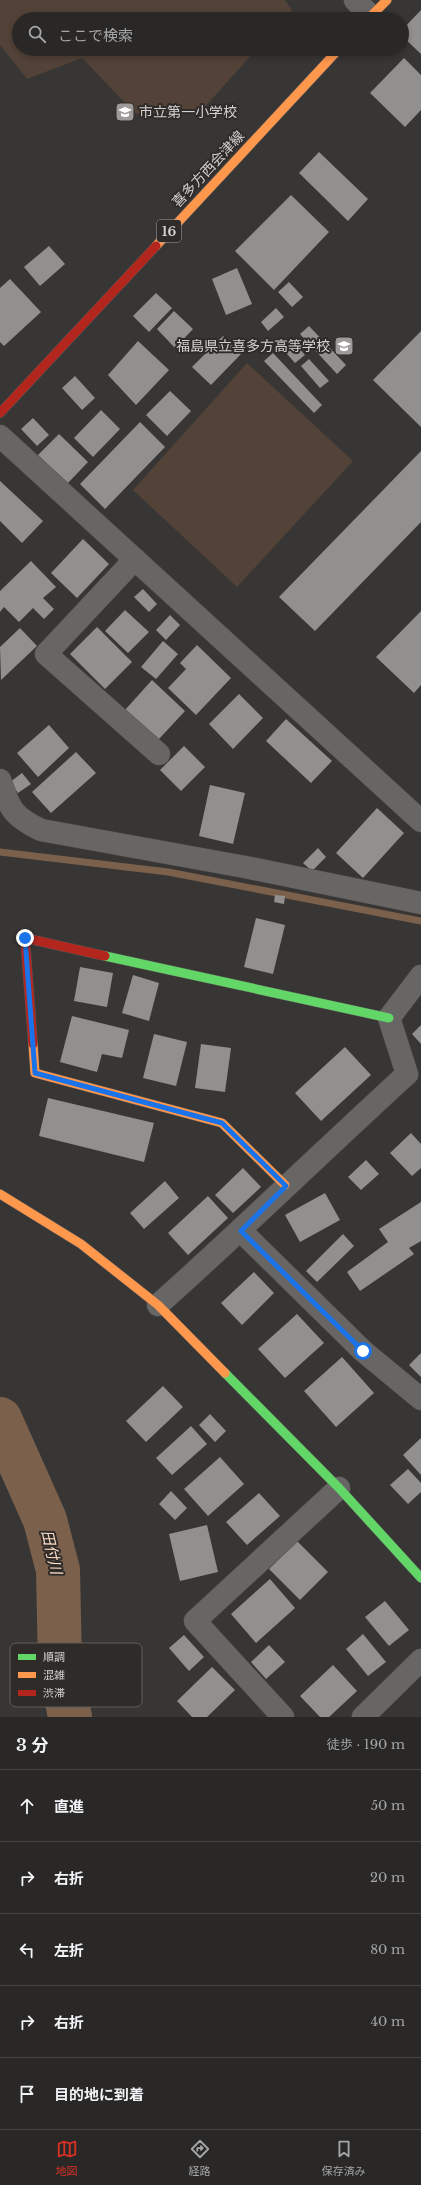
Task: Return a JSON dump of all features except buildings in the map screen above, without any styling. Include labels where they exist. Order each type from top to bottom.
[{"type":"street","points":[[355,0],[365,12]]},
{"type":"street","points":[[374,12],[387,0]]},
{"type":"street","name":"喜多方西会津線","points":[[0,413],[332,56]]},
{"type":"street","points":[[0,436],[421,821]]},
{"type":"street","points":[[135,559],[46,654],[159,754]]},
{"type":"street","points":[[0,780],[10,808],[26,823],[41,830],[245,867],[421,903]]},
{"type":"street","points":[[286,1186],[222,1123],[35,1073],[25,938],[389,1018]]},
{"type":"street","points":[[389,1018],[421,976]]},
{"type":"street","points":[[158,1305],[241,1231],[286,1186],[407,1074],[389,1018]]},
{"type":"street","points":[[0,1194],[81,1244],[158,1305],[339,1488],[421,1578]]},
{"type":"street","points":[[241,1231],[363,1351],[421,1399]]},
{"type":"street","points":[[283,1717],[195,1621],[339,1488]]},
{"type":"street","points":[[363,1717],[421,1660]]},
{"type":"shaded area","points":[[0,0],[285,0],[292,10],[290,12],[12,12],[12,56],[251,56],[202,110],[136,114],[82,58],[27,79],[0,45]]},
{"type":"shaded area","points":[[247,363],[353,461],[237,587],[133,490]]},
{"type":"waterway","points":[[0,852],[168,872],[421,921]]},
{"type":"waterway","name":"田付川","points":[[0,1419],[45,1520],[58,1570],[60,1643]]},
{"type":"waterway","name":"田付川","points":[[68,1707],[70,1717]]},
{"type":"traffic: fast","points":[[105,956],[389,1018]]},
{"type":"traffic: fast","points":[[225,1373],[339,1488],[421,1578]]},
{"type":"traffic: slow","points":[[375,12],[387,0]]},
{"type":"traffic: slow","points":[[156,246],[332,56]]},
{"type":"traffic: slow","points":[[33,1044],[35,1073],[222,1123],[285,1185]]},
{"type":"traffic: slow","points":[[0,1194],[81,1244],[158,1305],[225,1373]]},
{"type":"traffic: jam","points":[[0,413],[156,246]]},
{"type":"traffic: jam","points":[[33,1044],[25,938],[105,956]]},
{"type":"place","name":"市立第一小学校","points":[[125,112]]},
{"type":"place","name":"福島県立喜多方高等学校","points":[[344,346]]},
{"type":"route","points":[[25,938],[35,1073],[222,1123],[286,1186],[241,1231],[363,1351]]}]
